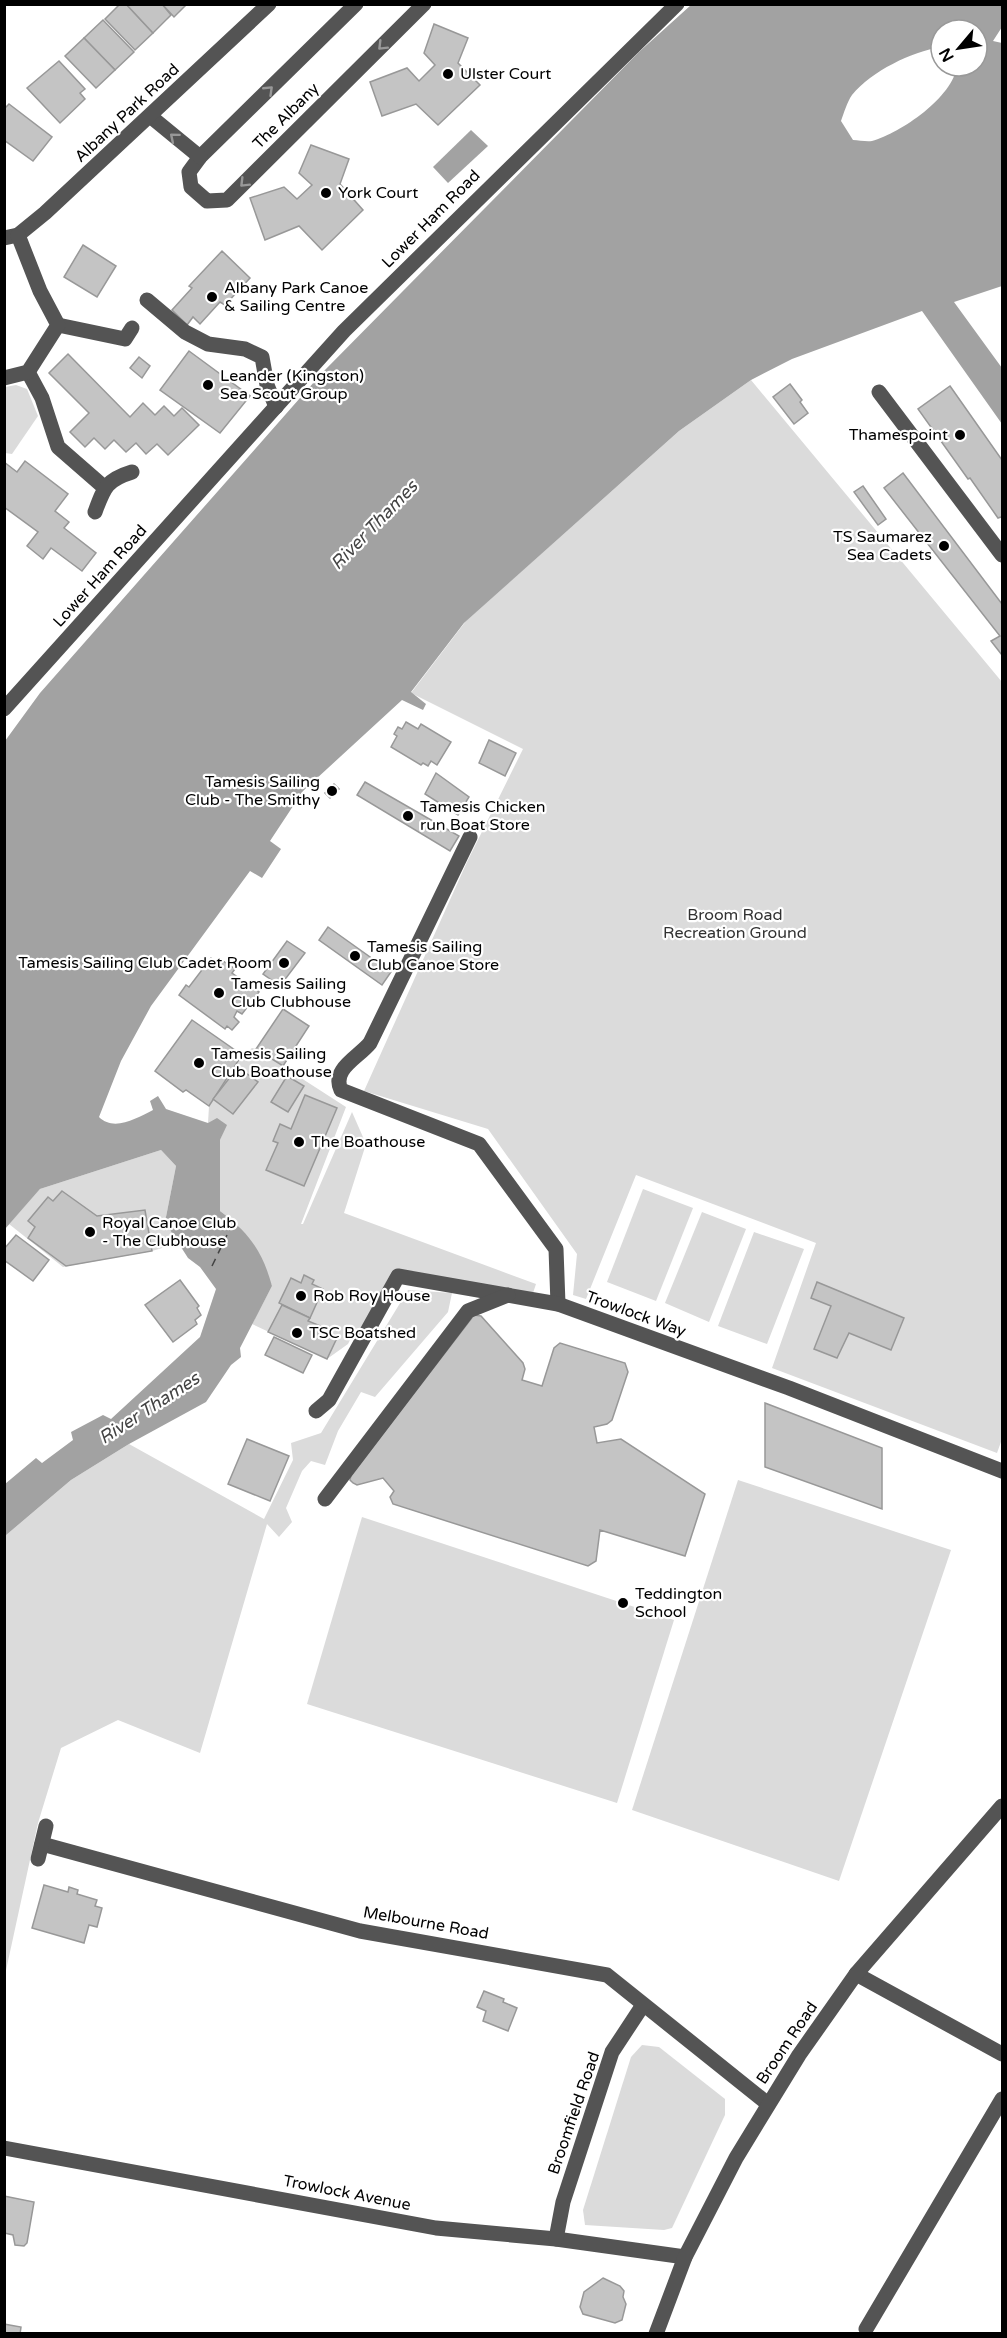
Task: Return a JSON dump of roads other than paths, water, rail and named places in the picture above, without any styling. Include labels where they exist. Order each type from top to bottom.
[{"type":"street","name":"The Albany","points":[[356,4],[200,158],[189,172],[191,187],[207,201],[227,200],[424,4]]},
{"type":"street","name":"Lower Ham Road","points":[[4,709],[351,324],[676,4]]},
{"type":"street","name":"Albany Park Road","points":[[11,236],[45,213],[268,5]]},
{"type":"street","points":[[150,116],[200,158]]},
{"type":"street","points":[[11,236],[58,325]]},
{"type":"street","points":[[147,300],[185,332],[208,344],[246,349],[262,357],[267,386],[276,407]]},
{"type":"street","points":[[58,325],[131,336]]},
{"type":"street","points":[[4,378],[28,372],[58,325]]},
{"type":"street","points":[[28,372],[42,398],[57,447],[105,488]]},
{"type":"street","points":[[879,392],[1002,555]]},
{"type":"street","points":[[95,512],[105,488],[115,477],[132,472]]},
{"type":"street","points":[[470,837],[370,1043],[344,1067],[338,1084],[341,1090],[479,1144],[555,1249],[558,1304]]},
{"type":"street","name":"Trowlock Way","points":[[316,1411],[329,1400],[398,1276],[558,1304],[789,1388],[1002,1471]]},
{"type":"street","points":[[325,1499],[468,1311],[508,1295]]},
{"type":"street","name":"Broom Road","points":[[656,2334],[685,2257],[736,2158],[768,2104],[855,1974],[1002,1806]]},
{"type":"street","points":[[38,1859],[46,1826]]},
{"type":"street","name":"Melbourne Road","points":[[42,1844],[360,1931],[606,1975],[768,2104]]},
{"type":"street","points":[[855,1974],[1002,2054]]},
{"type":"street","name":"Broomfield Road","points":[[556,2239],[562,2202],[612,2052],[643,2005]]},
{"type":"street","points":[[866,2329],[1002,2098]]},
{"type":"street","name":"Trowlock Avenue","points":[[4,2148],[436,2228],[556,2239],[685,2257]]},
{"type":"water","name":"River Thames","points":[[691,5],[1002,5],[1002,27],[993,41],[1002,43],[1002,286],[954,302],[1002,368],[1002,424],[922,311],[792,359],[751,380],[679,431],[464,623],[411,692],[426,704],[423,710],[402,700],[303,791],[270,841],[281,849],[262,878],[250,871],[151,1006],[121,1061],[99,1117],[112,1123],[133,1120],[153,1110],[150,1101],[158,1096],[166,1109],[208,1123],[217,1118],[227,1125],[220,1140],[220,1211],[253,1243],[264,1262],[272,1286],[240,1348],[241,1357],[231,1365],[206,1402],[129,1444],[71,1480],[5,1536],[5,1484],[36,1458],[42,1463],[73,1440],[71,1432],[103,1415],[111,1419],[200,1337],[216,1289],[200,1267],[188,1258],[165,1222],[176,1166],[161,1150],[40,1189],[5,1229],[5,741],[40,693],[322,373],[639,52]],"holes":[[[929,18],[989,18],[989,78],[953,78],[946,90],[911,122],[872,141],[853,140],[841,121],[850,98],[860,86],[893,64],[929,50]]]},
{"type":"water","points":[[471,130],[488,146],[448,183],[433,167]]},
{"type":"place","name":"Ulster Court","points":[[448,74]]},
{"type":"place","name":"York Court","points":[[326,193]]},
{"type":"place","name":"Albany Park Canoe & Sailing Centre","points":[[212,297]]},
{"type":"place","name":"Leander (Kingston) Sea Scout Group","points":[[208,385]]},
{"type":"place","name":"Thamespoint","points":[[960,435]]},
{"type":"place","name":"TS Saumarez Sea Cadets","points":[[944,546]]},
{"type":"place","name":"Tamesis Sailing Club - The Smithy","points":[[332,791]]},
{"type":"place","name":"Tamesis Chicken run Boat Store","points":[[408,816]]},
{"type":"place","name":"Tamesis Sailing Club Canoe Store","points":[[355,956]]},
{"type":"place","name":"Tamesis Sailing Club Cadet Room","points":[[284,963]]},
{"type":"place","name":"Tamesis Sailing Club Clubhouse","points":[[219,993]]},
{"type":"place","name":"Tamesis Sailing Club Boathouse","points":[[199,1063]]},
{"type":"place","name":"The Boathouse","points":[[299,1142]]},
{"type":"place","name":"Royal Canoe Club - The Clubhouse","points":[[90,1232]]},
{"type":"place","name":"Rob Roy House","points":[[301,1296]]},
{"type":"place","name":"TSC Boatshed","points":[[297,1333]]},
{"type":"place","name":"Teddington School","points":[[623,1603]]},
{"type":"park label","name":"Broom Road Recreation Ground","points":[[735,924]]}]
